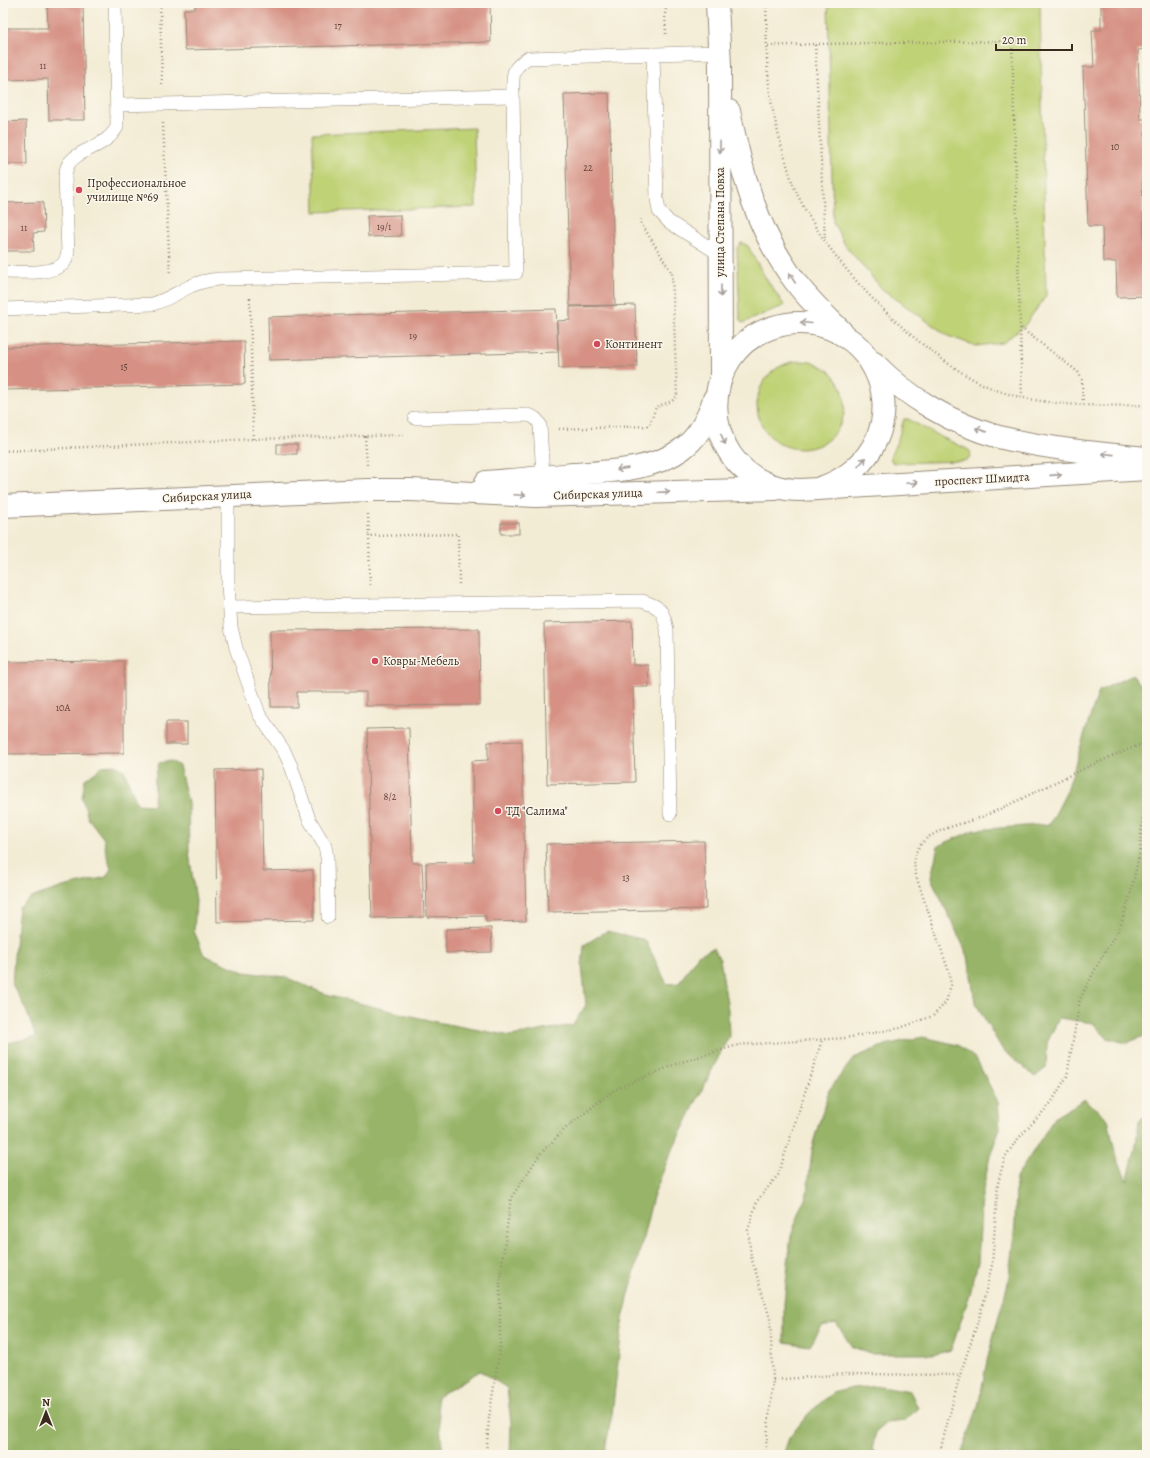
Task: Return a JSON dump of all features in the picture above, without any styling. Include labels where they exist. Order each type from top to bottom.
[{"type":"street","name":"улица Степана Повха","points":[[717,3],[721,255],[720,382]]},
{"type":"street","name":"улица Степана Повха","points":[[719,59],[746,183],[763,231],[797,284],[855,344]]},
{"type":"street","points":[[785,489],[774,486],[753,476],[744,470],[729,453],[717,421],[716,410],[720,382],[732,357],[748,340],[762,332],[778,326],[798,323],[814,324],[829,328],[855,344],[886,375],[909,393],[938,411],[967,425],[998,436],[1041,446],[1147,458]]},
{"type":"street","points":[[817,489],[838,481],[856,469],[870,452],[880,433],[884,411],[882,389],[874,368],[855,344]]},
{"type":"street","name":"Сибирская улица","points":[[411,490],[622,469],[650,464],[667,458],[682,450],[694,438],[710,413],[720,382]]},
{"type":"street","name":"проспект Шмидта","points":[[785,489],[817,489],[1147,469]]},
{"type":"street","name":"Сибирская улица","points":[[3,506],[367,490],[411,490],[536,496],[785,489]]},
{"type":"lane","points":[[3,272],[44,271],[56,268],[64,263],[68,252],[65,178],[67,166],[76,157],[113,135],[117,127],[115,3]]},
{"type":"lane","points":[[3,309],[153,304],[172,297],[190,286],[203,281],[218,279],[516,273],[513,75],[517,64],[528,58],[653,54],[719,59]]},
{"type":"lane","points":[[653,54],[657,199],[659,211],[669,222],[721,255]]},
{"type":"lane","points":[[117,105],[513,96]]},
{"type":"lane","points":[[415,418],[533,416],[538,420],[540,430],[543,477]]},
{"type":"lane","points":[[228,495],[231,627],[236,648],[259,714],[284,751],[291,766],[309,819],[325,846],[327,857],[328,917]]},
{"type":"lane","points":[[230,607],[642,601],[655,605],[664,616],[667,629],[670,814]]},
{"type":"path","points":[[160,3],[172,297]]},
{"type":"path","points":[[766,3],[768,73],[779,138],[788,169],[802,204],[825,242],[852,278],[878,305],[929,349],[953,367],[1001,392],[1022,398],[1083,406],[1147,405]]},
{"type":"path","points":[[768,46],[1012,41],[1022,398]]},
{"type":"path","points":[[815,44],[825,242]]},
{"type":"path","points":[[249,278],[253,439]]},
{"type":"path","points":[[1020,328],[1078,372],[1082,380],[1083,406]]},
{"type":"path","points":[[540,430],[649,426],[656,407],[672,401],[677,396]]},
{"type":"path","points":[[3,451],[253,439],[405,435]]},
{"type":"path","points":[[365,436],[370,604]]},
{"type":"path","points":[[369,536],[458,534],[460,603]]},
{"type":"path","points":[[486,1455],[500,1347],[500,1279],[511,1198],[540,1154],[567,1126],[614,1090],[678,1063],[738,1045],[846,1038],[900,1028],[933,1016],[946,1002],[951,985],[950,972],[917,879],[914,866],[915,852],[925,840],[947,828],[978,819],[1066,777],[1147,742]]},
{"type":"path","points":[[940,1455],[960,1375],[980,1315],[992,1265],[998,1183],[1005,1157],[1016,1141],[1051,1103],[1067,1076],[1080,999],[1098,964],[1120,927],[1130,896],[1140,851],[1147,761]]},
{"type":"path","points":[[765,1455],[773,1380],[770,1318],[751,1257],[748,1230],[757,1201],[778,1175],[822,1040]]},
{"type":"path","points":[[773,1380],[844,1374],[960,1375]]},
{"type":"green space","points":[[828,3],[1040,3],[1046,296],[1025,325],[1003,343],[976,346],[948,336],[882,289],[845,245],[833,222]]},
{"type":"green space","points":[[474,128],[476,207],[315,212],[312,134]]},
{"type":"green space","points":[[741,243],[748,246],[765,277],[784,305],[743,323],[740,320],[737,248]]},
{"type":"green space","points":[[801,361],[818,365],[832,374],[841,388],[845,405],[841,422],[832,436],[818,445],[801,449],[784,445],[770,436],[761,422],[757,405],[761,388],[770,374],[784,365]]},
{"type":"green space","points":[[904,419],[908,419],[967,449],[971,452],[970,458],[964,461],[892,462],[890,457],[898,439]]},
{"type":"green space","points":[[1132,675],[1147,691],[1147,978],[1145,983],[1147,989],[1147,1035],[1126,1043],[1107,1038],[1093,1023],[1059,1018],[1047,1043],[1046,1068],[1035,1077],[1002,1049],[975,1002],[968,956],[931,878],[938,846],[974,830],[1050,824],[1067,791],[1099,691]]},
{"type":"green space","points":[[171,761],[179,766],[188,803],[189,852],[196,901],[194,931],[204,955],[244,972],[285,977],[330,996],[436,1022],[511,1036],[573,1025],[586,1005],[582,966],[584,945],[607,931],[645,940],[667,984],[679,983],[698,955],[713,948],[720,959],[728,1010],[729,1036],[670,1154],[653,1197],[623,1319],[612,1414],[604,1455],[510,1455],[511,1423],[507,1388],[480,1371],[437,1397],[443,1455],[3,1455],[3,1044],[36,1037],[26,1010],[12,984],[19,908],[31,898],[63,887],[106,877],[111,869],[106,853],[104,839],[88,818],[82,798],[85,779],[102,766],[115,765],[124,770],[137,804],[154,805],[155,778],[159,763]]},
{"type":"green space","points":[[923,1037],[958,1045],[976,1059],[998,1102],[1000,1128],[990,1156],[982,1195],[978,1262],[970,1294],[951,1350],[936,1354],[873,1354],[852,1347],[836,1323],[822,1326],[810,1346],[784,1342],[784,1304],[791,1235],[807,1194],[813,1143],[829,1090],[854,1058],[885,1045]]},
{"type":"green space","points":[[1085,1099],[1108,1119],[1115,1152],[1127,1181],[1135,1151],[1139,1121],[1147,1114],[1147,1455],[961,1455],[978,1407],[988,1356],[1008,1283],[1015,1225],[1016,1178],[1055,1117]]},
{"type":"green space","points":[[882,1386],[910,1391],[918,1408],[905,1421],[887,1423],[876,1432],[872,1450],[879,1455],[783,1455],[789,1438],[809,1413],[832,1393],[853,1388]]},
{"type":"building","points":[[47,3],[83,3],[85,120],[49,120],[48,79],[3,80],[3,28],[48,28]]},
{"type":"building","points":[[195,3],[229,3],[229,5],[291,3],[291,7],[320,6],[320,3],[490,3],[491,42],[185,50],[184,9],[195,9]]},
{"type":"building","points":[[1147,3],[1147,49],[1138,50],[1140,119],[1147,119],[1147,132],[1145,132],[1147,177],[1142,177],[1144,241],[1147,241],[1147,296],[1117,297],[1116,262],[1103,262],[1102,226],[1088,226],[1083,67],[1094,67],[1092,30],[1101,30],[1101,4]]},
{"type":"building","points":[[609,93],[615,305],[570,306],[564,94]]},
{"type":"building","points":[[26,121],[27,164],[3,164],[3,122]]},
{"type":"building","points":[[43,202],[44,232],[33,233],[34,251],[3,251],[3,203]]},
{"type":"building","points":[[400,215],[401,236],[368,237],[367,216]]},
{"type":"building","name":"Континент","points":[[635,305],[637,367],[559,368],[557,321],[570,320],[570,307]]},
{"type":"building","points":[[556,309],[558,352],[269,360],[268,317]]},
{"type":"building","points":[[244,341],[245,384],[3,390],[3,347]]},
{"type":"building","points":[[277,444],[297,444],[297,454],[277,454]]},
{"type":"building","points":[[501,523],[519,523],[519,534],[501,534]]},
{"type":"building","points":[[632,621],[633,665],[648,665],[649,687],[633,687],[635,782],[547,784],[544,623]]},
{"type":"building","name":"Ковры-Мебель","points":[[479,629],[480,705],[366,706],[366,692],[297,692],[297,707],[271,707],[270,630]]},
{"type":"building","points":[[124,661],[124,753],[3,754],[3,662]]},
{"type":"building","points":[[166,722],[187,722],[187,744],[166,744]]},
{"type":"building","points":[[409,728],[412,863],[422,863],[424,917],[372,918],[367,729]]},
{"type":"building","name":"ТД \"Салима\"","points":[[522,741],[526,921],[486,922],[486,916],[427,917],[426,863],[474,862],[472,761],[488,760],[488,742]]},
{"type":"building","points":[[261,769],[263,871],[313,870],[314,920],[217,922],[215,770]]},
{"type":"building","points":[[704,841],[706,909],[548,912],[546,844]]},
{"type":"building","points":[[491,928],[492,952],[446,953],[446,929]]},
{"type":"place","name":"Профессиональное училище №69","points":[[79,190]]},
{"type":"place","name":"Континент","points":[[597,344]]},
{"type":"place","name":"Ковры-Мебель","points":[[375,661]]},
{"type":"place","name":"ТД \"Салима\"","points":[[498,811]]}]
